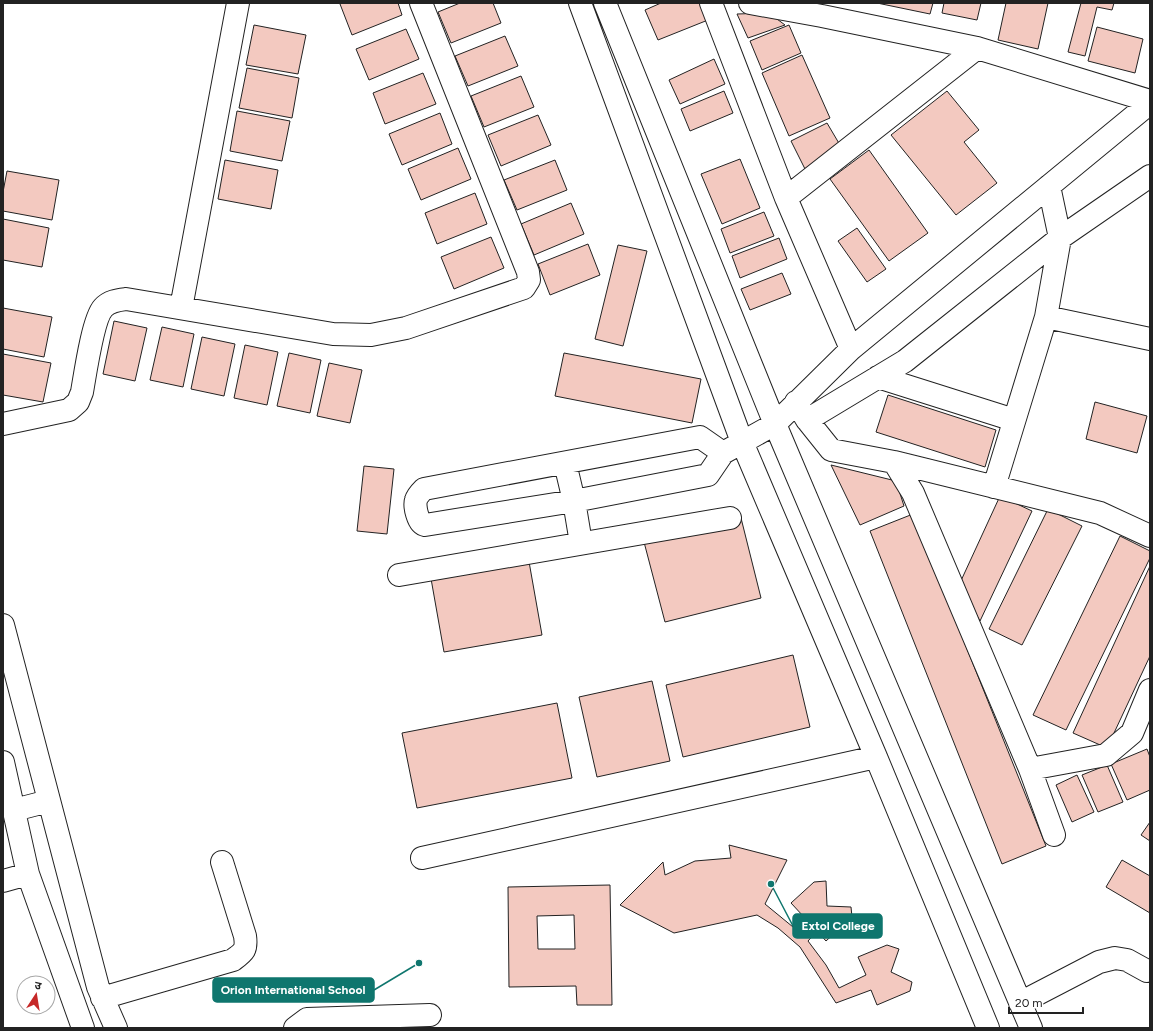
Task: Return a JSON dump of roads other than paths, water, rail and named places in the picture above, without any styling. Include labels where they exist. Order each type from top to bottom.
[{"type":"street","points":[[181,308],[238,3]]},
{"type":"street","points":[[3,424],[69,410],[78,402],[82,392],[96,323],[103,308],[112,301],[126,299],[333,334],[371,335],[406,328],[524,288],[529,280],[528,272],[421,3]]},
{"type":"street","points":[[580,3],[742,442],[876,757],[988,1028]]},
{"type":"street","points":[[605,3],[775,424],[1031,1028]]},
{"type":"street","points":[[711,3],[786,198],[851,349]]},
{"type":"street","points":[[750,3],[823,9],[977,48],[1150,102]]},
{"type":"street","points":[[786,198],[977,48]]},
{"type":"street","points":[[801,411],[851,349],[1150,102]]},
{"type":"street","points":[[723,453],[700,437],[424,489],[415,502],[419,522],[422,525],[426,525],[574,501],[708,475],[723,453],[801,411],[878,377],[905,360],[1060,238],[1150,176]]},
{"type":"street","points":[[994,487],[1046,317],[1060,238],[1049,186]]},
{"type":"street","points":[[1046,317],[1150,339]]},
{"type":"street","points":[[878,377],[1014,420]]},
{"type":"street","points":[[801,411],[831,450],[894,462],[1100,513],[1150,536]]},
{"type":"street","points":[[894,462],[913,493],[1030,769],[1054,835]]},
{"type":"street","points":[[565,463],[574,501],[581,543]]},
{"type":"street","points":[[399,575],[730,518]]},
{"type":"street","points":[[3,625],[98,987],[116,1028]]},
{"type":"street","points":[[1030,769],[1106,755],[1132,733],[1150,690]]},
{"type":"street","points":[[422,858],[876,757]]},
{"type":"street","points":[[3,762],[14,810],[12,843],[28,874],[83,1028]]},
{"type":"street","points":[[14,810],[49,801]]},
{"type":"street","points":[[102,998],[233,960],[243,953],[246,945],[245,936],[222,862]]},
{"type":"street","points":[[3,881],[28,874]]},
{"type":"street","points":[[1020,1003],[1099,962],[1115,958],[1128,960],[1149,970]]},
{"type":"street","points":[[66,983],[94,972]]},
{"type":"street","points":[[295,1028],[307,1019],[430,1015]]},
{"type":"place","name":"Extol College","points":[[771,884]]},
{"type":"place","name":"Orion International School","points":[[419,963]]}]
